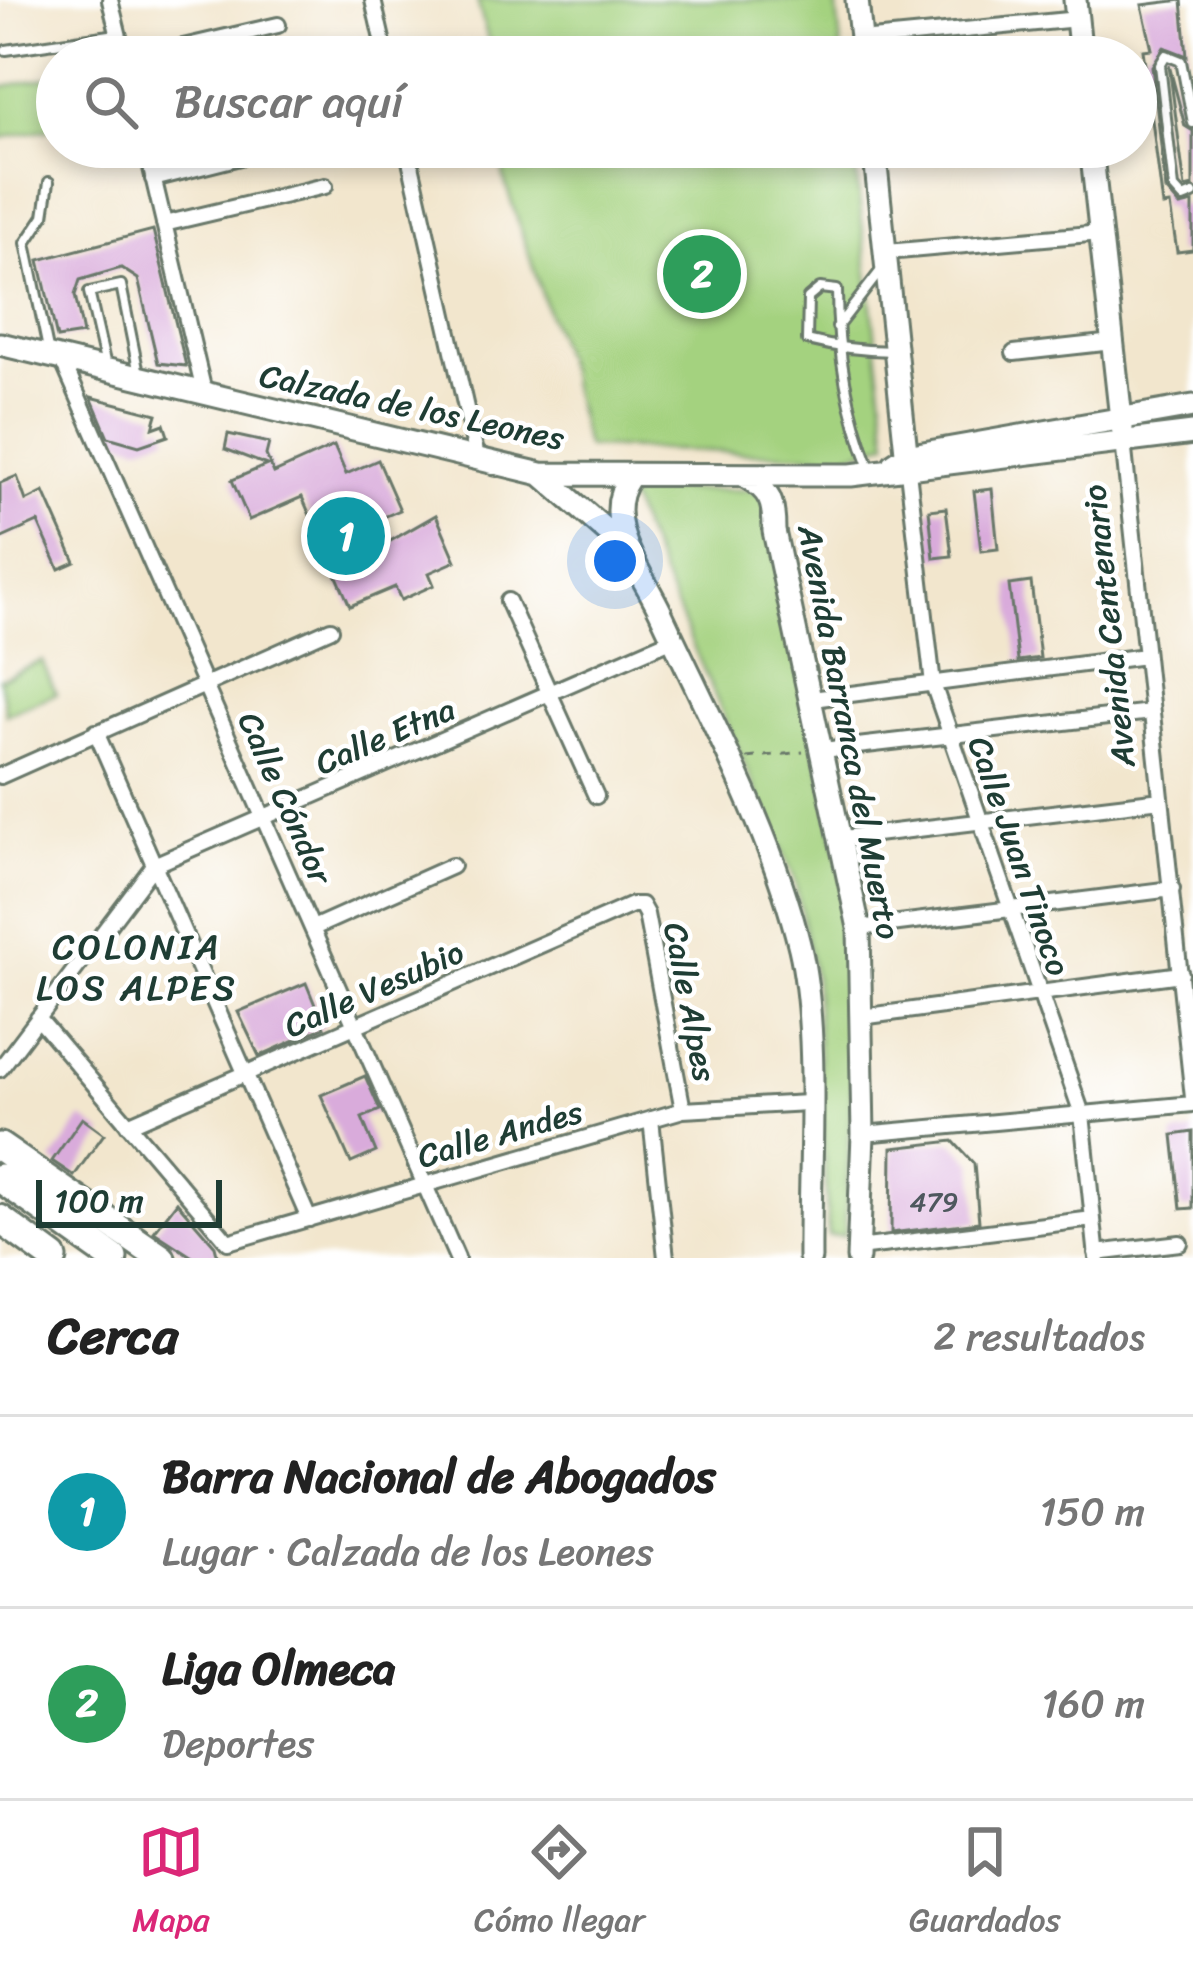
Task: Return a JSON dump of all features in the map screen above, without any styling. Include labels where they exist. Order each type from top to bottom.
[{"type":"highway","points":[[0,1143],[161,1258]]},
{"type":"highway","points":[[0,1161],[140,1258]]},
{"type":"highway","points":[[0,1178],[113,1258]]},
{"type":"highway","points":[[0,1201],[82,1258]]},
{"type":"highway","points":[[0,1219],[53,1258]]},
{"type":"main road","points":[[857,0],[861,36]]},
{"type":"main road","points":[[876,168],[896,351],[893,467]]},
{"type":"main road","name":"Avenida Centenario","points":[[1093,168],[1122,430]]},
{"type":"main road","name":"Calzada de los Leones","points":[[0,344],[541,474],[804,476],[893,467],[1122,430]]},
{"type":"main road","points":[[1122,430],[1193,406]]},
{"type":"main road","points":[[1122,430],[1193,433]]},
{"type":"main road","points":[[541,474],[629,551]]},
{"type":"main road","name":"Avenida Barranca del Muerto","points":[[743,475],[766,488],[774,507],[774,531],[859,928],[862,1134],[858,1253]]},
{"type":"main road","name":"Avenida Barranca del Muerto","points":[[774,507],[804,476]]},
{"type":"main road","points":[[629,478],[616,510],[629,551],[728,760],[784,896],[800,951],[808,1004],[810,1258]]},
{"type":"main road","points":[[0,1143],[177,1258]]},
{"type":"main road","points":[[0,1235],[32,1258]]},
{"type":"street","points":[[110,0],[118,34]]},
{"type":"street","points":[[373,0],[381,36]]},
{"type":"street","points":[[932,36],[1076,9]]},
{"type":"street","points":[[231,36],[278,25]]},
{"type":"street","points":[[151,168],[205,396]]},
{"type":"street","points":[[153,178],[194,168]]},
{"type":"street","points":[[412,168],[477,457]]},
{"type":"street","points":[[164,224],[326,186]]},
{"type":"street","points":[[887,257],[1101,233]]},
{"type":"street","points":[[1014,353],[1113,342]]},
{"type":"street","name":"Calle Cóndor","points":[[56,358],[206,685],[457,1258]]},
{"type":"street","name":"Avenida Centenario","points":[[1122,430],[1193,1101]]},
{"type":"street","name":"Calle Juan Tinoco","points":[[893,467],[933,684],[977,822],[1082,1114],[1096,1256],[1180,1244]]},
{"type":"street","points":[[508,601],[596,796]]},
{"type":"street","points":[[0,776],[331,629]]},
{"type":"street","name":"Calle Etna","points":[[0,1069],[154,865],[673,639]]},
{"type":"street","points":[[812,699],[1145,656]]},
{"type":"street","points":[[823,750],[1151,712]]},
{"type":"street","points":[[96,732],[309,1219]]},
{"type":"street","points":[[843,838],[1161,800]]},
{"type":"street","points":[[313,928],[452,866]]},
{"type":"street","points":[[859,928],[1172,889]]},
{"type":"street","name":"Calle Vesubio","points":[[128,1125],[641,905]]},
{"type":"street","name":"Calle Alpes","points":[[641,905],[683,1110]]},
{"type":"street","points":[[861,1018],[1181,974]]},
{"type":"street","points":[[38,1018],[228,1242],[222,1258]]},
{"type":"street","points":[[862,1134],[1193,1101]]},
{"type":"street","name":"Calle Andes","points":[[228,1242],[683,1110],[808,1102]]},
{"type":"street","name":"Calle Alpes","points":[[651,1119],[666,1258]]},
{"type":"street","points":[[858,1253],[1093,1219]]},
{"type":"lane","points":[[104,36],[118,34]]},
{"type":"lane","points":[[6,50],[36,46]]},
{"type":"lane","points":[[1193,123],[1181,61],[1166,55],[1160,65],[1174,188],[1183,198],[1193,194]]},
{"type":"lane","points":[[49,182],[44,216],[26,243],[56,358]]},
{"type":"lane","points":[[837,327],[887,257]]},
{"type":"lane","points":[[107,372],[89,292],[105,284],[121,284],[141,381]]},
{"type":"lane","points":[[893,467],[847,403],[839,344],[837,327],[837,290],[820,288],[808,298],[807,340],[839,344],[896,351]]},
{"type":"path","points":[[728,760],[823,750]]},
{"type":"green space","points":[[477,0],[836,0],[840,36],[487,36]]},
{"type":"green space","points":[[36,80],[36,131],[1,138],[0,87]]},
{"type":"green space","points":[[503,168],[855,168],[888,442],[843,456],[586,447],[567,370]]},
{"type":"green space","points":[[625,490],[763,490],[849,909],[855,1016],[845,1235],[828,1236],[815,979],[794,877]]},
{"type":"green space","points":[[42,661],[56,694],[6,714],[0,679]]},
{"type":"building","points":[[1182,0],[1187,56],[1164,47],[1157,58],[1157,36],[1149,36],[1142,5]]},
{"type":"building","points":[[1169,65],[1185,126],[1193,131],[1193,186],[1185,188]]},
{"type":"building","points":[[1157,110],[1166,190],[1180,206],[1193,203],[1193,250],[1177,252],[1170,205],[1163,206]]},
{"type":"building","points":[[153,230],[186,366],[158,363],[138,279],[121,268],[80,280],[75,295],[83,334],[57,338],[39,260]]},
{"type":"building","points":[[91,397],[157,414],[153,428],[164,424],[168,436],[139,446],[108,437]]},
{"type":"building","points":[[228,434],[269,443],[266,455],[274,473],[334,446],[346,474],[378,460],[400,510],[368,524],[378,548],[436,515],[456,561],[429,573],[434,585],[401,600],[395,587],[350,606],[302,497],[249,520],[232,480],[267,465],[225,449]]},
{"type":"building","points":[[17,476],[26,501],[44,492],[75,562],[59,569],[38,522],[0,539],[0,483]]},
{"type":"building","points":[[992,489],[998,549],[981,551],[974,491]]},
{"type":"building","points":[[946,508],[952,556],[934,558],[929,510]]},
{"type":"building","points":[[1031,582],[1040,658],[1018,661],[1009,585]]},
{"type":"building","points":[[306,983],[324,1027],[259,1056],[238,1012]]},
{"type":"building","points":[[365,1076],[380,1110],[362,1118],[376,1152],[351,1163],[321,1095]]},
{"type":"building","points":[[82,1118],[104,1134],[74,1176],[52,1161]]},
{"type":"building","points":[[1193,1132],[1193,1208],[1181,1209],[1173,1135]]},
{"type":"building","points":[[953,1141],[974,1164],[979,1222],[891,1233],[892,1148]]},
{"type":"building","points":[[177,1202],[215,1246],[218,1258],[194,1258],[154,1232]]},
{"type":"place","name":"Liga Olmeca","points":[[702,274]]},
{"type":"place","name":"Barra Nacional de Abogados","points":[[346,536]]},
{"type":"district","name":"COLONIA LOS ALPES","points":[[137,968]]}]
